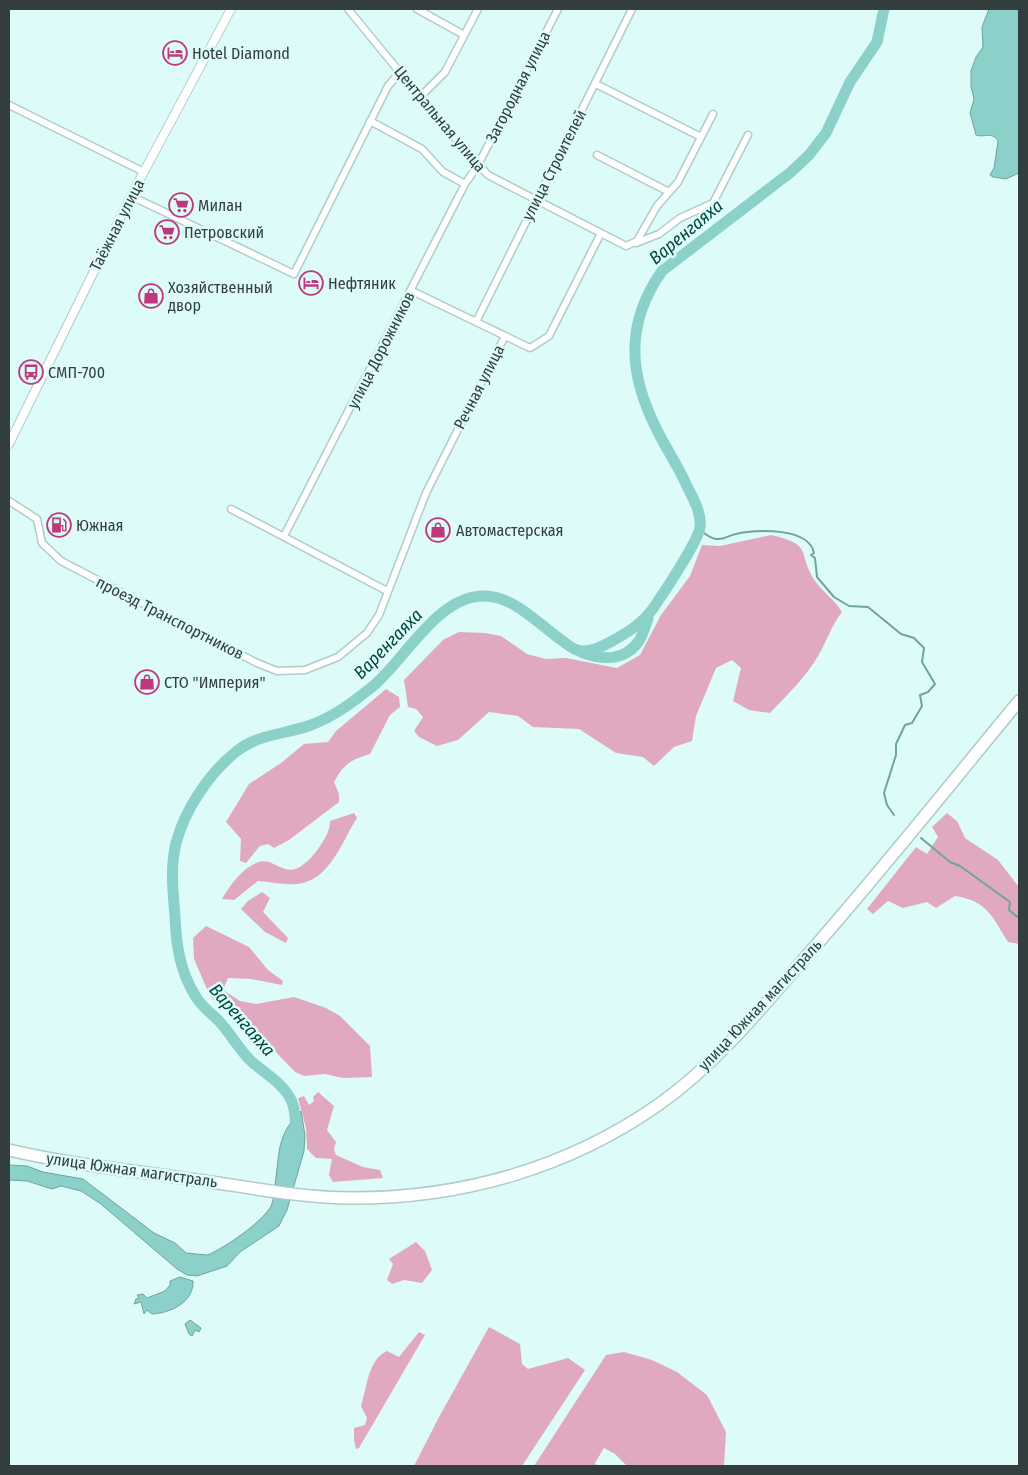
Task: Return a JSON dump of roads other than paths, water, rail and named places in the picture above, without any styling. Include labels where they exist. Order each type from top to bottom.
[{"type":"highway","name":"улица Южная магистраль","points":[[9,1150],[255,1188],[354,1198],[402,1196],[453,1190],[509,1177],[571,1155],[632,1122],[660,1104],[708,1064],[779,988],[1019,701]]},
{"type":"street","name":"Таёжная улица","points":[[9,444],[131,196],[231,9]]},
{"type":"street","name":"Центральная улица","points":[[348,9],[420,98],[478,165],[493,179],[601,233],[632,245]]},
{"type":"street","points":[[417,9],[464,36]]},
{"type":"street","points":[[420,98],[445,72],[478,9]]},
{"type":"street","name":"Загородная улица","points":[[478,165],[558,9]]},
{"type":"street","name":"улица Строителей","points":[[476,322],[632,9]]},
{"type":"street","points":[[131,196],[294,274],[388,86],[400,72]]},
{"type":"street","points":[[596,84],[701,137]]},
{"type":"street","points":[[9,105],[144,172]]},
{"type":"street","points":[[632,245],[657,206],[678,182],[713,114]]},
{"type":"street","points":[[370,121],[422,149],[443,172],[465,184]]},
{"type":"street","points":[[632,245],[659,234],[680,218],[713,203],[748,135]]},
{"type":"street","points":[[597,155],[669,192]]},
{"type":"street","name":"улица Дорожников","points":[[284,536],[412,291],[465,184],[478,165]]},
{"type":"street","name":"Речная улица","points":[[453,439],[505,336],[530,348],[549,336],[601,233]]},
{"type":"street","points":[[412,291],[505,336]]},
{"type":"street","name":"проезд Транспортников","points":[[9,501],[37,519],[42,544],[61,561],[257,663],[277,671],[305,670],[338,657],[368,633],[379,615],[426,493],[453,439]]},
{"type":"street","points":[[231,509],[387,591]]},
{"type":"water","points":[[989,9],[1019,9],[1019,173],[1006,179],[990,175],[994,168],[998,141],[991,135],[976,135],[970,113],[974,99],[971,86],[971,71],[976,57],[983,47],[982,27]]},
{"type":"water","points":[[301,1111],[305,1135],[304,1151],[287,1210],[279,1226],[240,1252],[227,1266],[197,1276],[187,1275],[177,1269],[101,1204],[81,1191],[61,1186],[52,1189],[27,1181],[9,1180],[9,1165],[27,1166],[43,1172],[83,1179],[154,1233],[175,1243],[186,1253],[208,1255],[242,1234],[265,1215],[270,1208],[274,1196],[280,1145],[287,1128]]},
{"type":"water","points":[[180,1277],[193,1281],[192,1288],[190,1295],[174,1309],[152,1314],[147,1310],[144,1314],[141,1302],[134,1304],[136,1299],[139,1298],[137,1295],[143,1294],[147,1298],[165,1291],[170,1285],[170,1281]]},
{"type":"water","points":[[190,1320],[201,1328],[199,1332],[195,1330],[192,1336],[189,1334],[185,1324]]},
{"type":"waterway","name":"Варенгаяха","points":[[295,1130],[294,1109],[287,1093],[247,1057],[219,1021],[201,1004],[186,978],[176,937],[173,861],[180,830],[192,804],[217,769],[237,751],[254,741],[311,725],[343,708],[372,687],[435,619],[449,608],[464,600],[481,596],[503,600],[524,611],[570,647],[582,651],[596,649],[605,645],[626,633],[646,617],[694,543],[700,527],[700,521],[694,499],[658,432],[641,391],[635,351],[636,331],[641,311],[662,271],[791,172],[809,155],[826,133],[850,82],[877,42],[884,9]]},
{"type":"waterway","points":[[700,530],[710,537],[717,539],[756,531],[780,532],[802,538],[810,545],[814,553],[811,555],[815,558],[817,577],[834,597],[849,606],[868,607],[901,634],[914,638],[924,648],[922,662],[935,684],[928,692],[920,695],[922,706],[912,723],[905,725],[896,744],[896,755],[884,793],[887,805],[894,815]]},
{"type":"waterway","points":[[581,652],[605,658],[627,653],[639,641],[648,619]]},
{"type":"waterway","points":[[921,838],[950,862],[960,866],[1010,902],[1009,910],[1019,918]]},
{"type":"place","name":"Hotel Diamond","points":[[175,53]]},
{"type":"place","name":"Милан","points":[[181,205]]},
{"type":"place","name":"Петровский","points":[[167,232]]},
{"type":"place","name":"Нефтяник","points":[[311,283]]},
{"type":"place","name":"Хозяйственный двор","points":[[151,296]]},
{"type":"place","name":"СМП-700","points":[[31,372]]},
{"type":"place","name":"Южная","points":[[59,525]]},
{"type":"place","name":"Автомастерская","points":[[438,530]]},
{"type":"place","name":"СТО \"Империя\"","points":[[147,682]]}]
